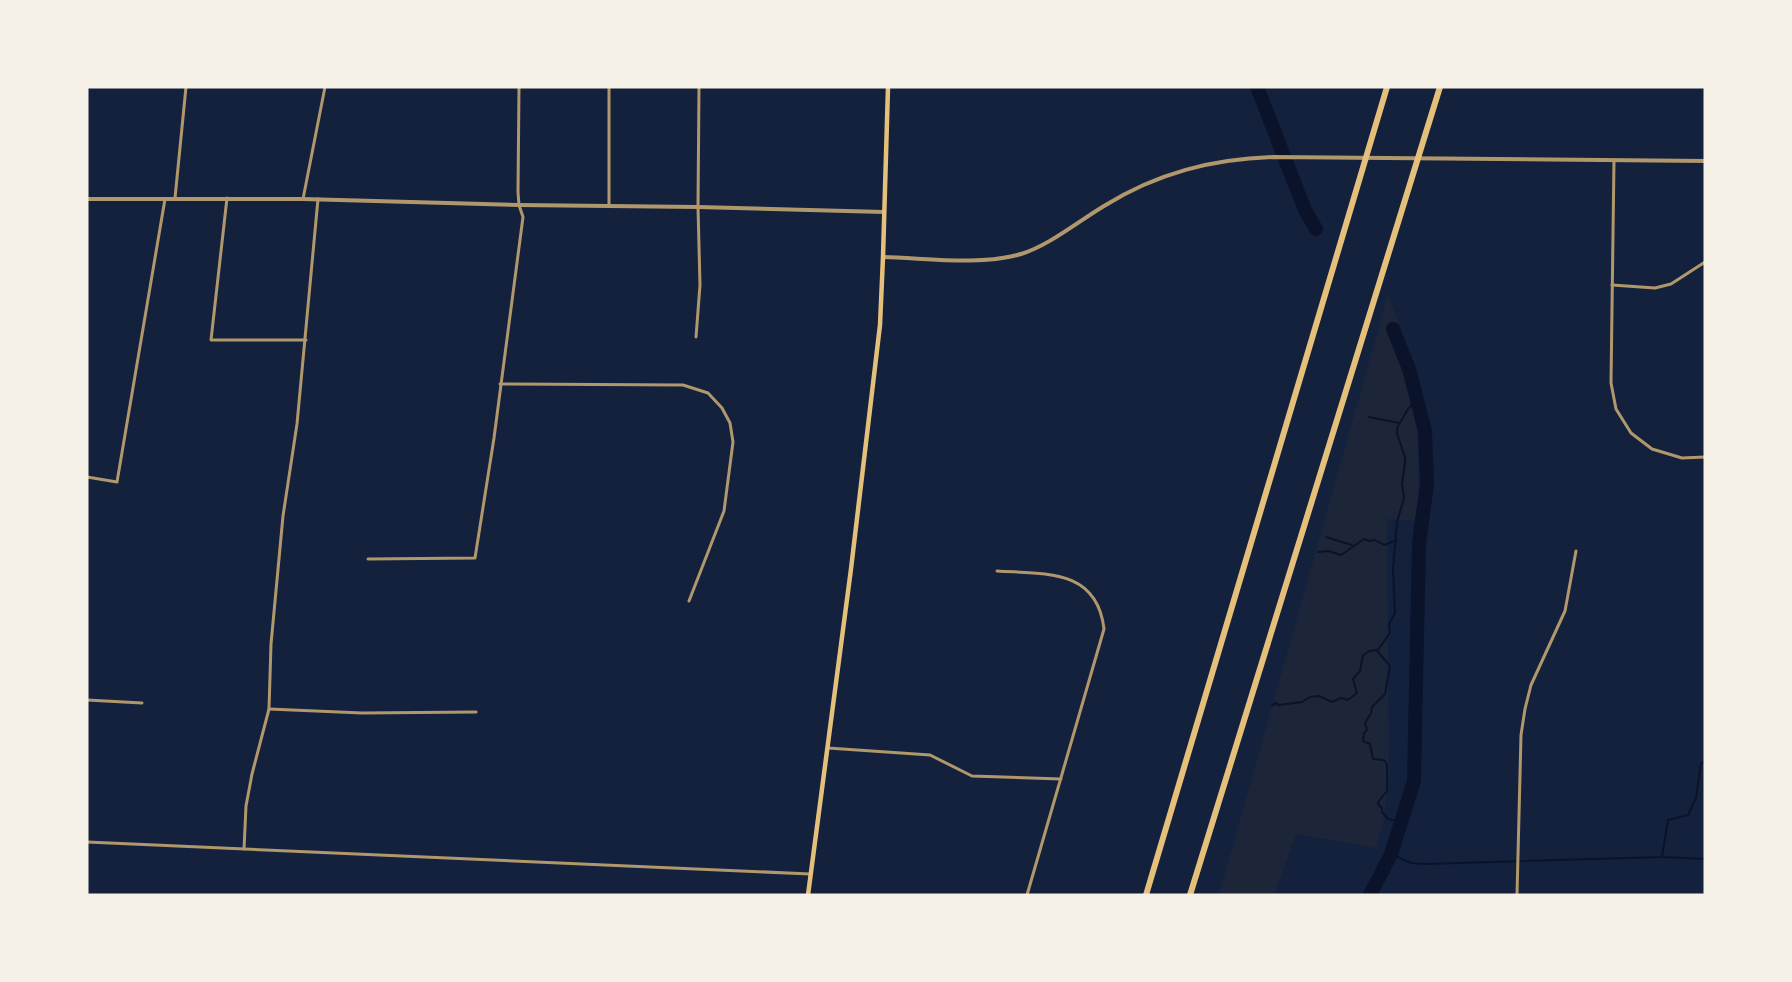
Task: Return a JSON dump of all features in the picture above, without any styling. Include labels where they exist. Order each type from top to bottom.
[{"type":"highway","points":[[1146,895],[1387,87]]},
{"type":"highway","points":[[1190,895],[1440,87]]},
{"type":"main road","points":[[808,895],[851,569],[880,325],[888,87]]},
{"type":"street","points":[[175,198],[186,87]]},
{"type":"street","points":[[303,198],[325,87]]},
{"type":"street","points":[[368,559],[475,558],[494,438],[523,217],[519,205],[519,87]]},
{"type":"street","points":[[609,87],[609,205]]},
{"type":"street","points":[[696,337],[700,285],[699,87]]},
{"type":"street","points":[[883,257],[981,260],[1003,259],[1023,254],[1107,204],[1168,174],[1226,160],[1294,157],[1705,161]]},
{"type":"street","points":[[1614,160],[1611,382],[1616,409],[1631,434],[1652,449],[1682,458],[1705,457]]},
{"type":"street","points":[[227,198],[211,340],[306,340]]},
{"type":"street","points":[[87,199],[303,198],[884,212]]},
{"type":"street","points":[[87,477],[117,482],[165,199]]},
{"type":"street","points":[[244,849],[246,806],[269,709],[271,644],[283,516],[297,424],[318,199]]},
{"type":"street","points":[[1612,285],[1655,288],[1671,284],[1705,262]]},
{"type":"street","points":[[500,384],[683,385],[708,393],[722,408],[730,423],[733,442],[724,511],[689,601]]},
{"type":"street","points":[[1517,895],[1521,735],[1525,709],[1531,685],[1565,611],[1576,551]]},
{"type":"street","points":[[997,571],[1070,578],[1092,595],[1103,617],[1102,641],[1027,895]]},
{"type":"street","points":[[87,700],[142,703]]},
{"type":"street","points":[[269,709],[362,713],[476,712]]},
{"type":"street","points":[[827,748],[930,755],[961,772],[978,777],[1061,779]]},
{"type":"street","points":[[87,842],[811,874]]},
{"type":"shaded area","points":[[1388,295],[1411,358],[1417,403],[1419,521],[1387,519],[1389,770],[1384,816],[1376,848],[1296,834],[1274,895],[1219,895]]},
{"type":"waterway","points":[[1257,87],[1305,210],[1316,229]]},
{"type":"waterway","points":[[1370,895],[1391,854],[1414,781],[1419,543],[1427,484],[1425,431],[1409,369],[1393,329]]},
{"type":"waterway","points":[[1401,822],[1388,819],[1378,804],[1387,791],[1387,764],[1384,760],[1373,759],[1370,744],[1363,741],[1367,730],[1365,723],[1372,707],[1385,694],[1390,666],[1377,651],[1390,633],[1389,624],[1395,613],[1393,569],[1397,522],[1404,498],[1402,484],[1405,462],[1397,428],[1416,399]]},
{"type":"waterway","points":[[1369,417],[1399,423]]},
{"type":"waterway","points":[[1326,537],[1352,545]]},
{"type":"waterway","points":[[1318,552],[1328,551],[1341,555],[1364,539],[1375,540],[1384,545],[1397,540]]},
{"type":"waterway","points":[[1272,706],[1275,703],[1279,705],[1302,702],[1310,697],[1319,696],[1332,702],[1341,698],[1348,700],[1357,693],[1353,679],[1360,671],[1363,655],[1377,650]]},
{"type":"waterway","points":[[1391,854],[1411,863],[1425,864],[1662,857],[1668,820],[1688,815],[1696,798],[1701,763],[1705,762]]},
{"type":"waterway","points":[[1662,857],[1705,859]]}]
